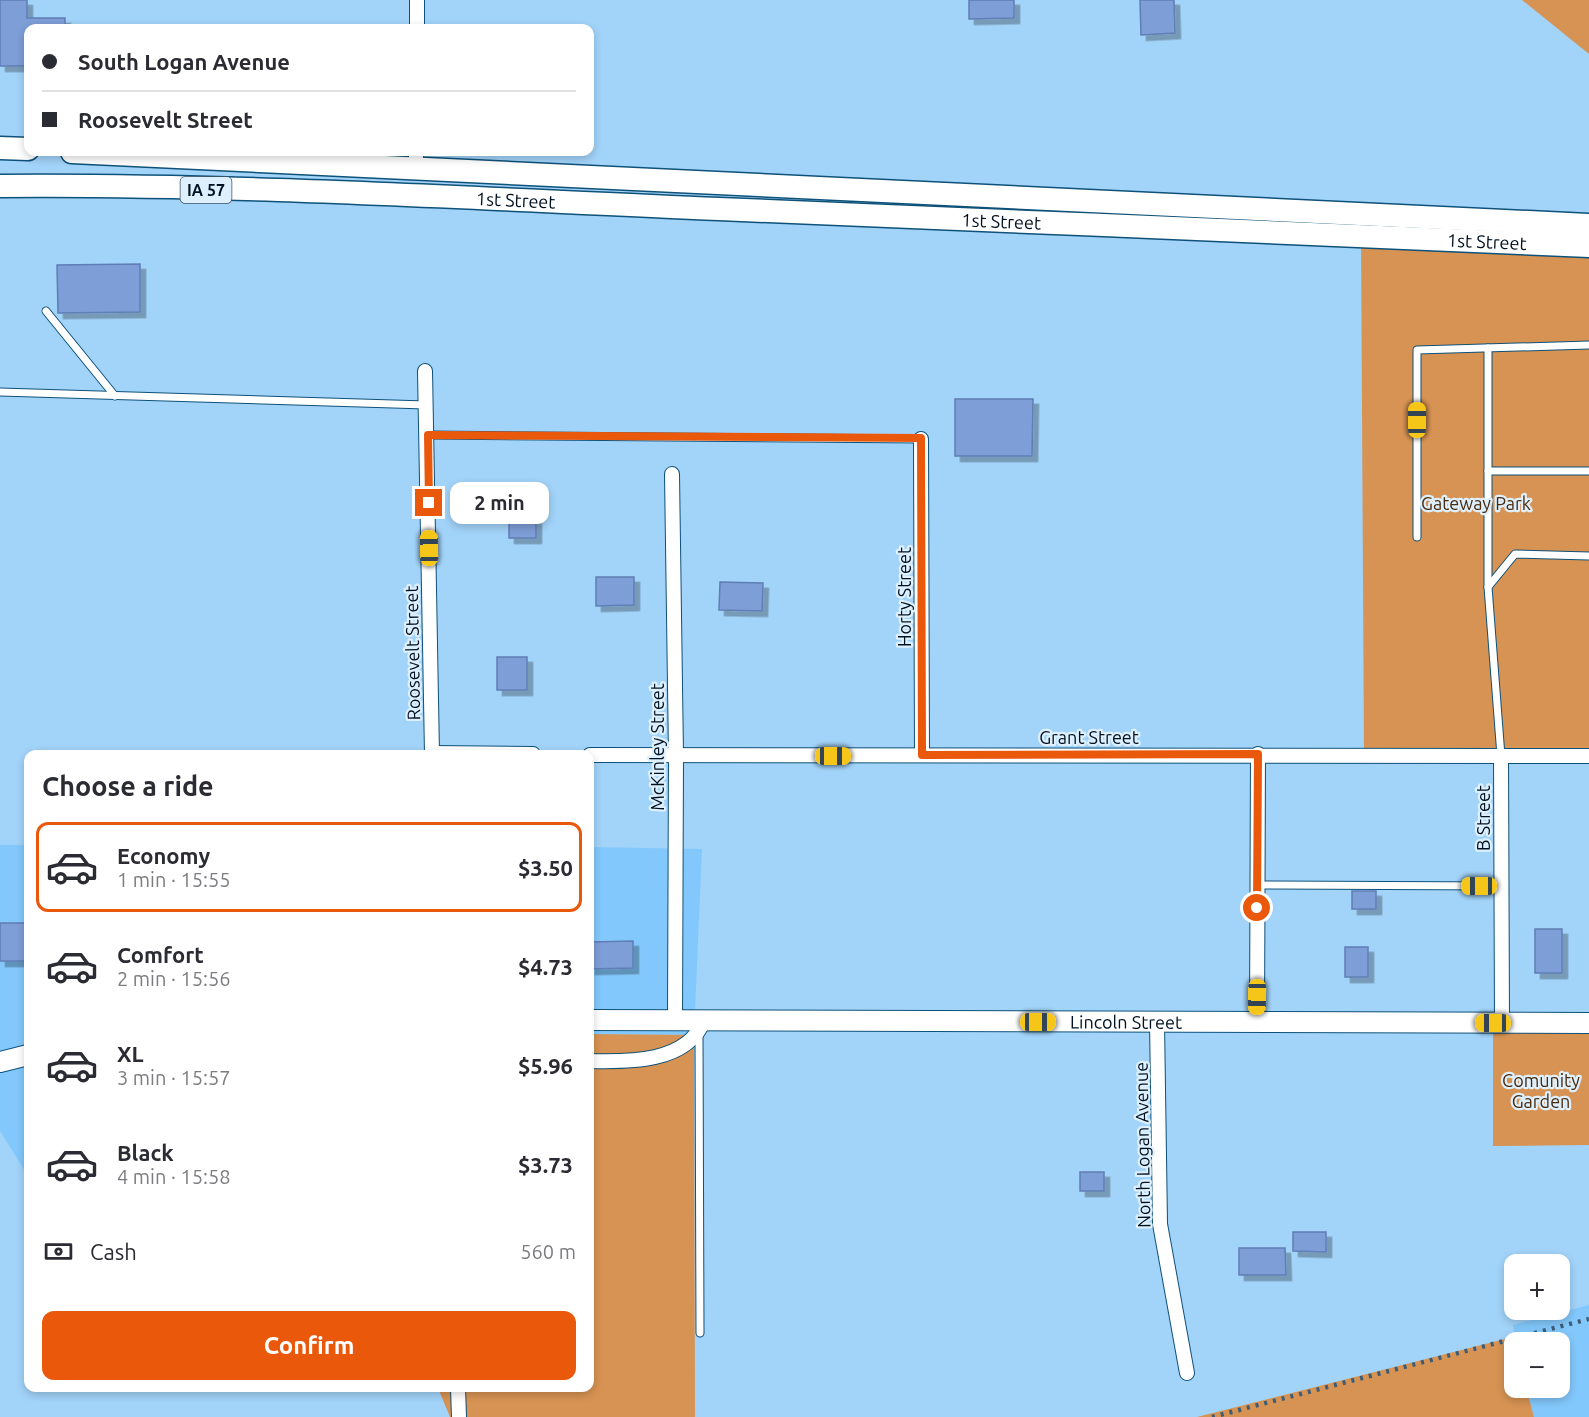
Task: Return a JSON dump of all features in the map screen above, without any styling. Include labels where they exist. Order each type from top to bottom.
[{"type":"main road","points":[[0,148],[24,149]]},
{"type":"main road","name":"IA 57","points":[[225,156],[416,161]]},
{"type":"main road","name":"1st Street","points":[[416,161],[1589,225]]},
{"type":"main road","name":"1st Street","points":[[0,186],[79,186],[412,196],[1126,224],[1589,246]]},
{"type":"main road","name":"Lincoln Street","points":[[594,1020],[675,1020],[702,1027],[1157,1022],[1589,1023]]},
{"type":"main road","points":[[0,1062],[24,1055]]},
{"type":"street","points":[[417,0],[417,24]]},
{"type":"street","name":"Roosevelt Street","points":[[425,372],[428,435],[432,750]]},
{"type":"street","name":"Horty Street","points":[[921,438],[922,755]]},
{"type":"street","name":"McKinley Street","points":[[672,474],[676,756],[675,1020]]},
{"type":"street","points":[[1257,1023],[1258,754]]},
{"type":"street","name":"Grant Street","points":[[594,755],[1589,756]]},
{"type":"street","name":"B Street","points":[[1501,756],[1502,1023]]},
{"type":"street","name":"North Logan Avenue","points":[[1157,1022],[1160,1224],[1187,1372]]},
{"type":"street","points":[[594,1061],[661,1058],[702,1027]]},
{"type":"street","points":[[458,1392],[459,1417]]},
{"type":"lane","points":[[46,311],[115,396]]},
{"type":"lane","points":[[1417,537],[1417,350],[1589,345]]},
{"type":"lane","points":[[1488,348],[1488,586],[1501,756]]},
{"type":"lane","points":[[0,392],[426,405]]},
{"type":"lane","points":[[428,435],[921,438]]},
{"type":"lane","points":[[1488,471],[1589,471]]},
{"type":"lane","points":[[1488,586],[1515,554],[1589,556]]},
{"type":"lane","points":[[1257,885],[1502,886]]},
{"type":"lane","points":[[700,1333],[702,1027]]},
{"type":"shaded area","points":[[0,845],[24,845],[24,1170],[0,1131]]},
{"type":"shaded area","points":[[594,847],[702,849],[694,1035],[594,1034]]},
{"type":"shaded area","points":[[1589,1305],[1589,1417],[1534,1417],[1529,1398],[1570,1398],[1570,1332],[1514,1332],[1513,1325],[1532,1320],[1570,1320],[1570,1310]]},
{"type":"green space","points":[[1522,0],[1589,0],[1589,54]]},
{"type":"green space","name":"Gateway Park","points":[[1361,235],[1589,251],[1589,756],[1364,755]]},
{"type":"green space","name":"Comunity Garden","points":[[1493,1023],[1589,1023],[1589,1145],[1493,1146]]},
{"type":"green space","points":[[594,1034],[694,1035],[695,1417],[450,1417],[440,1392],[594,1392]]},
{"type":"green space","points":[[1504,1339],[1504,1398],[1529,1398],[1534,1417],[1197,1417]]},
{"type":"building","points":[[0,0],[27,0],[27,18],[65,18],[65,24],[24,24],[24,66],[0,66]]},
{"type":"building","points":[[969,0],[1014,0],[1014,18],[969,19]]},
{"type":"building","points":[[1140,0],[1174,0],[1175,33],[1141,35]]},
{"type":"building","points":[[140,264],[140,312],[58,313],[57,265]]},
{"type":"building","points":[[955,399],[1033,399],[1032,456],[955,456]]},
{"type":"building","points":[[509,485],[536,485],[536,538],[509,538]]},
{"type":"building","points":[[596,577],[634,577],[634,605],[596,606]]},
{"type":"building","points":[[720,582],[763,583],[762,611],[719,610]]},
{"type":"building","points":[[497,657],[527,657],[527,690],[497,690]]},
{"type":"building","points":[[1352,891],[1376,891],[1376,909],[1352,909]]},
{"type":"building","points":[[0,923],[24,923],[24,961],[0,961]]},
{"type":"building","points":[[1535,929],[1562,929],[1562,973],[1535,973]]},
{"type":"building","points":[[633,941],[633,968],[594,969],[594,942]]},
{"type":"building","points":[[1345,947],[1368,947],[1368,977],[1345,977]]},
{"type":"building","points":[[1080,1172],[1104,1172],[1104,1191],[1080,1191]]},
{"type":"building","points":[[1293,1232],[1326,1232],[1326,1252],[1293,1251]]},
{"type":"building","points":[[1239,1248],[1285,1248],[1286,1275],[1239,1275]]},
{"type":"railway","points":[[1212,1417],[1589,1319]]},
{"type":"route","points":[[429,503],[428,435],[921,438],[922,755],[1258,754],[1257,908]]}]
